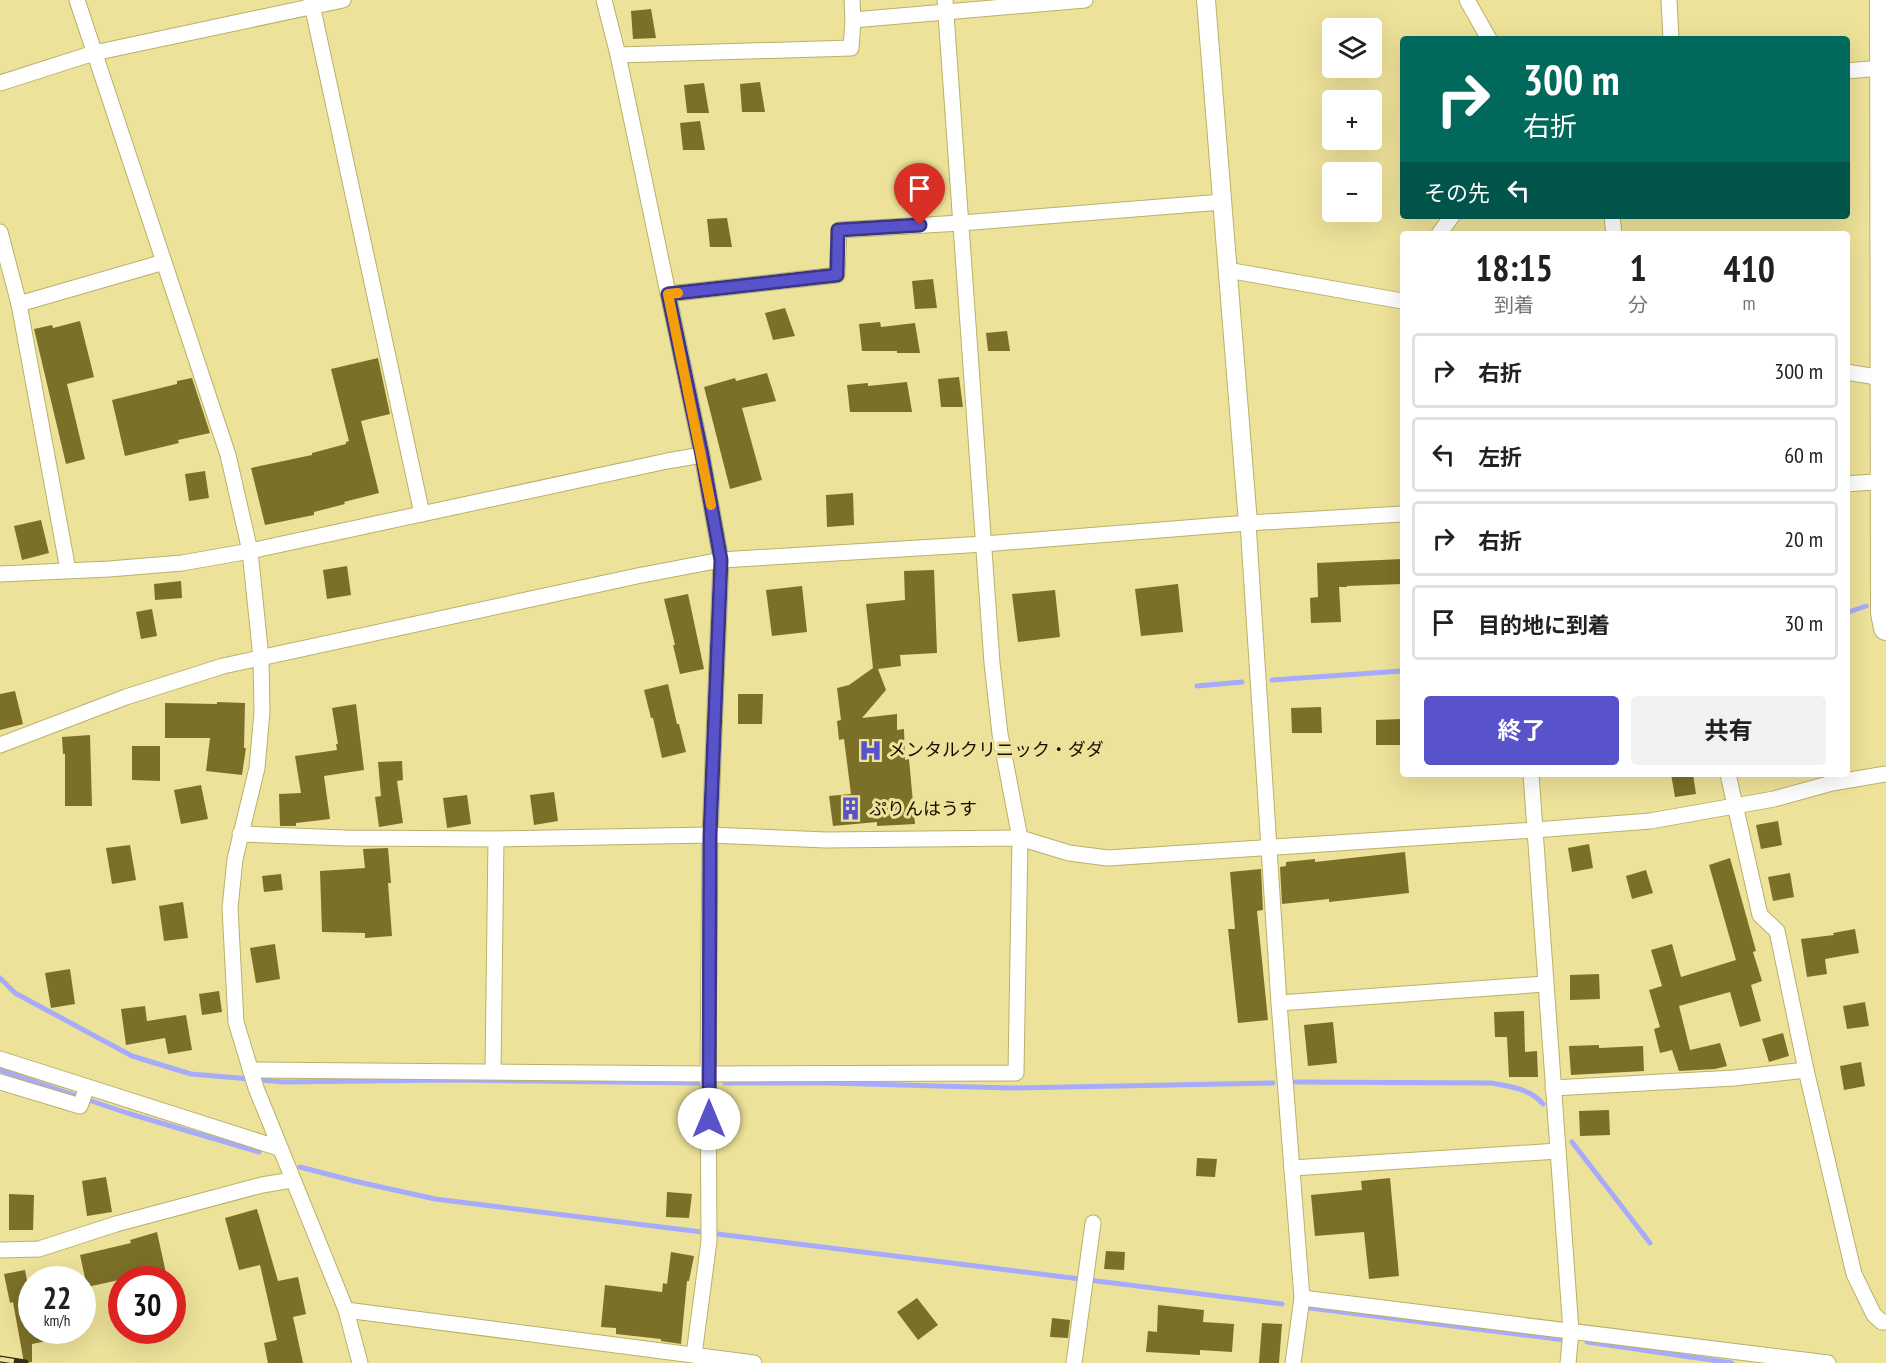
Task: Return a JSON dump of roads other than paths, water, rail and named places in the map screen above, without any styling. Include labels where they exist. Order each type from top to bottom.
[{"type":"main road","points":[[1882,0],[1883,613],[1886,628]]},
{"type":"street","points":[[77,0],[228,455],[250,551],[261,658],[262,712],[257,768],[235,859],[231,908],[236,1022],[256,1088],[346,1310],[360,1363]]},
{"type":"street","points":[[0,82],[94,53],[312,4],[343,0]]},
{"type":"street","points":[[604,0],[618,55],[702,455],[721,560],[710,835],[709,1235],[694,1355]]},
{"type":"street","points":[[618,55],[851,48],[852,0]]},
{"type":"street","points":[[853,20],[945,6],[1084,0]]},
{"type":"street","points":[[1206,0],[1248,523],[1279,1003],[1302,1298],[1293,1363]]},
{"type":"street","points":[[1467,0],[1487,36]]},
{"type":"street","points":[[1669,0],[1671,36]]},
{"type":"street","points":[[312,4],[422,514]]},
{"type":"street","points":[[250,1070],[708,1074],[1016,1073],[1020,838],[1000,734],[992,663],[945,6]]},
{"type":"street","points":[[1850,71],[1881,68]]},
{"type":"street","points":[[668,294],[837,275],[838,230],[961,223],[1222,202]]},
{"type":"street","points":[[0,232],[19,304],[68,570]]},
{"type":"street","points":[[19,304],[164,262]]},
{"type":"street","points":[[1227,270],[1400,302]]},
{"type":"street","points":[[1850,373],[1883,378]]},
{"type":"street","points":[[0,574],[182,563],[250,551],[702,455]]},
{"type":"street","points":[[1850,484],[1884,482]]},
{"type":"street","points":[[0,745],[126,697],[223,666],[637,576],[721,560],[1400,514]]},
{"type":"street","points":[[240,834],[345,838],[496,839],[710,835],[826,840],[1020,838],[1069,853],[1108,858],[1650,821],[1737,807],[1832,783],[1886,774]]},
{"type":"street","points":[[1531,777],[1571,1331],[1568,1363]]},
{"type":"street","points":[[1729,777],[1760,915],[1777,931],[1806,1070],[1854,1274],[1874,1315],[1882,1322],[1886,1322]]},
{"type":"street","points":[[493,1071],[496,839]]},
{"type":"street","points":[[1279,1003],[1545,984]]},
{"type":"street","points":[[0,1059],[279,1148]]},
{"type":"street","points":[[1553,1088],[1734,1078],[1806,1070]]},
{"type":"street","points":[[0,1082],[80,1106],[86,1088]]},
{"type":"street","points":[[1292,1168],[1558,1151]]},
{"type":"street","points":[[0,1250],[39,1249],[116,1224],[262,1185],[292,1180]]},
{"type":"street","points":[[1074,1363],[1093,1223]]},
{"type":"street","points":[[1302,1298],[1828,1363]]},
{"type":"street","points":[[346,1310],[754,1363]]},
{"type":"waterway","points":[[1850,612],[1866,606]]},
{"type":"waterway","points":[[1272,680],[1400,671]]},
{"type":"waterway","points":[[1197,686],[1242,682]]},
{"type":"waterway","points":[[0,978],[15,993],[132,1056],[191,1074],[284,1082],[449,1080],[699,1083]]},
{"type":"waterway","points":[[0,1070],[127,1113],[259,1152]]},
{"type":"waterway","points":[[1295,1082],[1491,1083],[1526,1092],[1543,1104]]},
{"type":"waterway","points":[[725,1083],[829,1083],[1010,1088],[1273,1083]]},
{"type":"waterway","points":[[1572,1142],[1650,1243]]},
{"type":"waterway","points":[[300,1167],[435,1199],[1282,1304]]},
{"type":"waterway","points":[[1310,1308],[1565,1340]]},
{"type":"waterway","points":[[1587,1342],[1732,1363]]},
{"type":"railway","points":[[0,1359],[25,1363]]},
{"type":"place","name":"メンタルクリニック・ダダ","points":[[870,750]]},
{"type":"place","name":"ぷりんはうす","points":[[851,809]]}]
